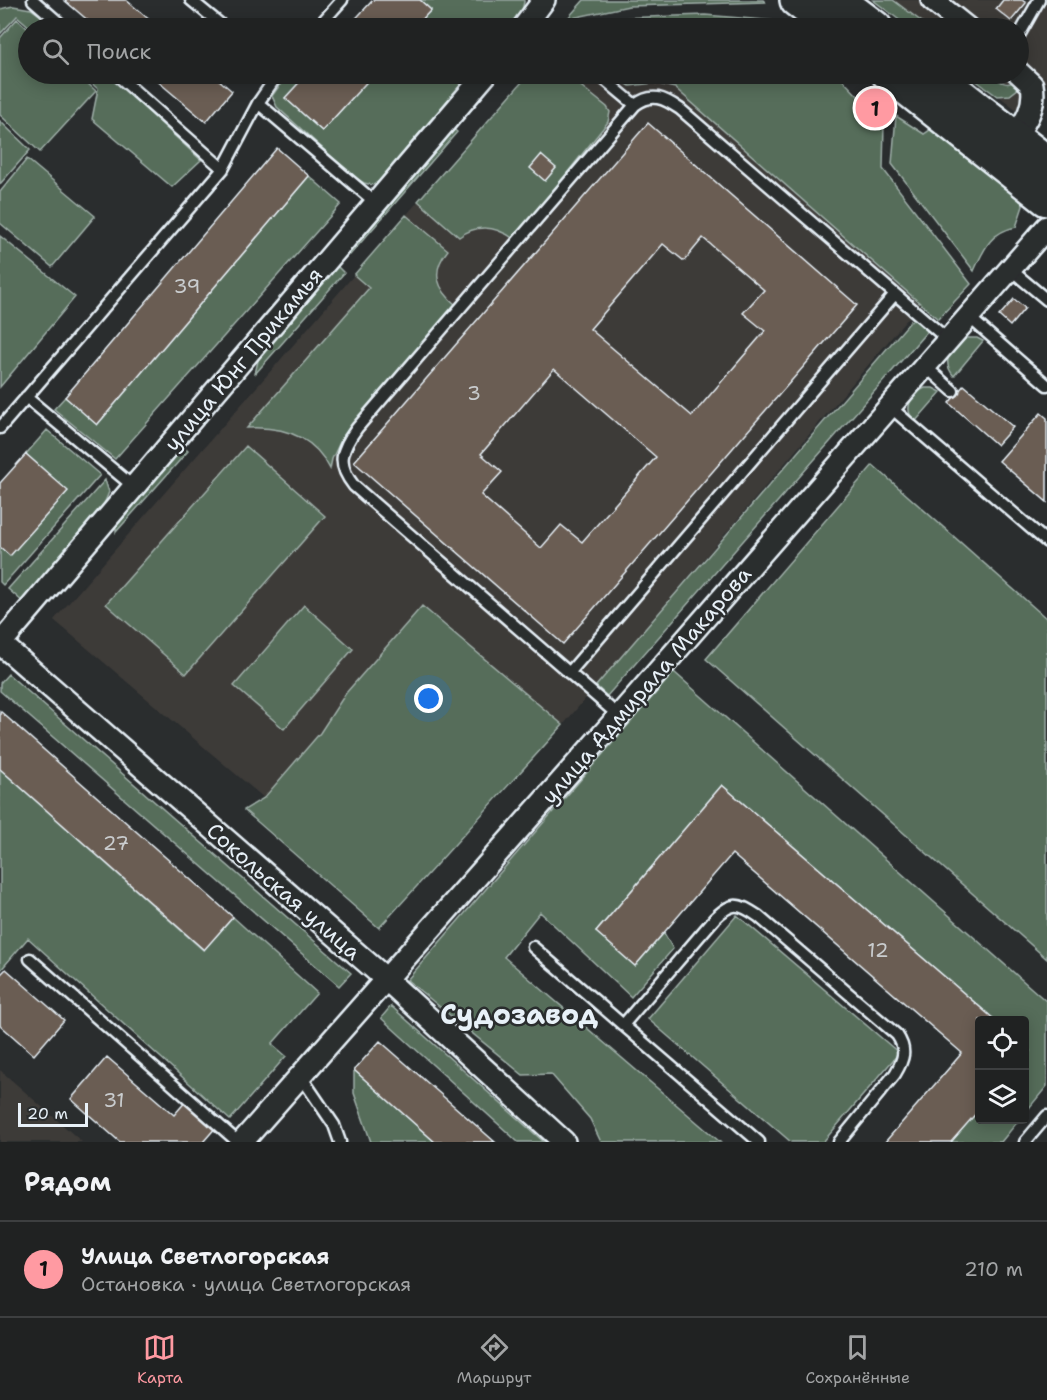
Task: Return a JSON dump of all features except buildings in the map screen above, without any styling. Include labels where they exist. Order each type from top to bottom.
[{"type":"main road","points":[[797,0],[820,18]]},
{"type":"main road","points":[[838,0],[862,18]]},
{"type":"main road","points":[[902,84],[1047,199]]},
{"type":"main road","points":[[946,84],[1047,163]]},
{"type":"street","points":[[535,18],[544,0]]},
{"type":"street","points":[[932,0],[954,18]]},
{"type":"street","points":[[1015,137],[1028,115],[1033,99],[1032,85],[1029,82]]},
{"type":"street","name":"улица Юнг Прикамья","points":[[0,644],[477,84]]},
{"type":"street","name":"улица Адмирала Макарова","points":[[240,1142],[387,980],[1047,227]]},
{"type":"street","name":"Сокольская улица","points":[[0,644],[387,980],[564,1142]]},
{"type":"lane","points":[[33,0],[54,18]]},
{"type":"lane","points":[[191,0],[213,18]]},
{"type":"lane","points":[[326,18],[342,0]]},
{"type":"lane","points":[[1029,18],[1039,0]]},
{"type":"lane","points":[[127,84],[223,169]]},
{"type":"lane","points":[[0,428],[223,169],[258,102],[271,84]]},
{"type":"lane","points":[[610,84],[635,105]]},
{"type":"lane","points":[[619,716],[354,486],[347,478],[342,460],[344,450],[357,428],[635,105],[642,100],[655,97],[670,102],[680,109],[948,340]]},
{"type":"lane","points":[[258,102],[376,203]]},
{"type":"lane","points":[[1010,269],[1047,300]]},
{"type":"lane","points":[[569,673],[895,294]]},
{"type":"lane","points":[[969,316],[1047,385]]},
{"type":"lane","points":[[925,366],[953,391]]},
{"type":"lane","points":[[26,397],[134,487]]},
{"type":"lane","points":[[890,406],[1047,542]]},
{"type":"lane","points":[[622,1025],[715,918],[732,906],[741,906],[758,916],[897,1035],[902,1042],[903,1062],[839,1142]]},
{"type":"lane","points":[[533,947],[759,1142]]},
{"type":"lane","points":[[30,959],[240,1142]]},
{"type":"lane","points":[[300,1076],[334,1125],[340,1142]]},
{"type":"lane","points":[[1025,1142],[1047,1116]]},
{"type":"shaded area","points":[[876,0],[1047,0],[1047,80],[1034,123],[983,84],[1029,84],[1029,18],[899,18]]},
{"type":"shaded area","points":[[520,84],[628,84],[637,86],[658,84],[675,88],[920,304],[563,725],[422,606],[346,693],[320,733],[264,798],[54,620]]},
{"type":"shaded area","points":[[0,1070],[82,1142],[0,1142]]},
{"type":"green space","points":[[420,0],[524,0],[522,11],[516,18],[423,18],[431,10]]},
{"type":"green space","points":[[584,0],[763,0],[765,2],[629,6],[568,18]]},
{"type":"green space","points":[[873,0],[893,0],[917,18],[897,18]]},
{"type":"green space","points":[[13,6],[31,9],[44,18],[19,18],[17,16],[0,34],[0,9]]},
{"type":"green space","points":[[705,15],[741,18],[618,18]]},
{"type":"green space","points":[[18,20],[18,84],[88,84],[96,91],[40,152],[0,115],[0,38]]},
{"type":"green space","points":[[92,84],[118,84],[201,160],[172,187],[92,119],[98,89]]},
{"type":"green space","points":[[281,84],[298,84],[285,98],[322,131],[365,84],[461,84],[379,181],[373,185],[354,177],[277,107],[272,96]]},
{"type":"green space","points":[[520,84],[578,84],[610,112],[608,122],[514,239],[500,231],[487,228],[473,230],[459,237],[418,201]]},
{"type":"green space","points":[[658,84],[847,84],[884,123],[883,169],[971,284],[938,319],[675,88]]},
{"type":"green space","points":[[981,84],[1017,84],[1019,88],[1010,95],[997,96]]},
{"type":"green space","points":[[896,116],[924,134],[933,128],[1021,192],[1023,206],[1016,227],[1007,229],[994,237],[974,271],[892,164]]},
{"type":"green space","points":[[0,121],[30,150],[0,184]]},
{"type":"green space","points":[[450,126],[457,132],[350,255],[343,249]]},
{"type":"green space","points":[[27,159],[95,216],[52,267],[0,223],[0,192]]},
{"type":"green space","points":[[309,176],[341,204],[115,459],[54,409],[65,397],[98,424]]},
{"type":"green space","points":[[406,215],[448,250],[439,266],[438,280],[450,300],[457,306],[343,436],[332,459],[330,469],[315,448],[296,435],[272,429],[247,428],[369,288],[354,275]]},
{"type":"green space","points":[[0,236],[75,297],[0,387]]},
{"type":"green space","points":[[337,266],[344,273],[255,374],[259,356]]},
{"type":"green space","points":[[915,316],[930,328],[607,696],[596,686]]},
{"type":"green space","points":[[965,338],[977,338],[983,341],[954,376],[948,365],[949,355],[955,345]]},
{"type":"green space","points":[[925,388],[933,388],[941,392],[915,422],[909,412],[910,403],[915,394]]},
{"type":"green space","points":[[47,430],[100,475],[3,585],[0,582],[0,547],[67,491],[26,454]]},
{"type":"green space","points":[[180,444],[188,451],[116,532],[116,517]]},
{"type":"green space","points":[[246,446],[325,516],[186,674],[106,604]]},
{"type":"green space","points":[[873,465],[1047,619],[1047,959],[706,659]]},
{"type":"green space","points":[[105,480],[109,492],[104,504],[23,602],[8,589]]},
{"type":"green space","points":[[304,605],[353,649],[284,729],[234,686]]},
{"type":"green space","points":[[422,606],[563,725],[379,928],[244,810],[264,798],[320,733],[346,693]]},
{"type":"green space","points":[[674,672],[1047,1002],[1047,1086],[1029,1108],[1029,1016],[990,1016],[722,785],[596,932],[635,966],[664,933],[673,949],[631,997],[540,912],[504,957],[720,1142],[601,1142],[590,1119],[551,1074],[523,1075],[407,980]]},
{"type":"green space","points":[[8,674],[351,973],[339,986],[0,691],[0,683]]},
{"type":"green space","points":[[0,769],[203,950],[233,917],[317,993],[272,1044],[286,1056],[230,1120],[28,938],[0,971]]},
{"type":"green space","points":[[737,915],[899,1053],[823,1142],[791,1142],[648,1019]]},
{"type":"green space","points":[[391,1006],[544,1142],[518,1142],[381,1018]]},
{"type":"green space","points":[[354,1070],[435,1142],[371,1142],[354,1093]]},
{"type":"green space","points":[[975,1114],[975,1124],[1016,1124],[1001,1142],[951,1142]]},
{"type":"place","name":"Улица Светлогорская","points":[[875,108]]},
{"type":"district","name":"Судозавод","points":[[519,1014]]}]
